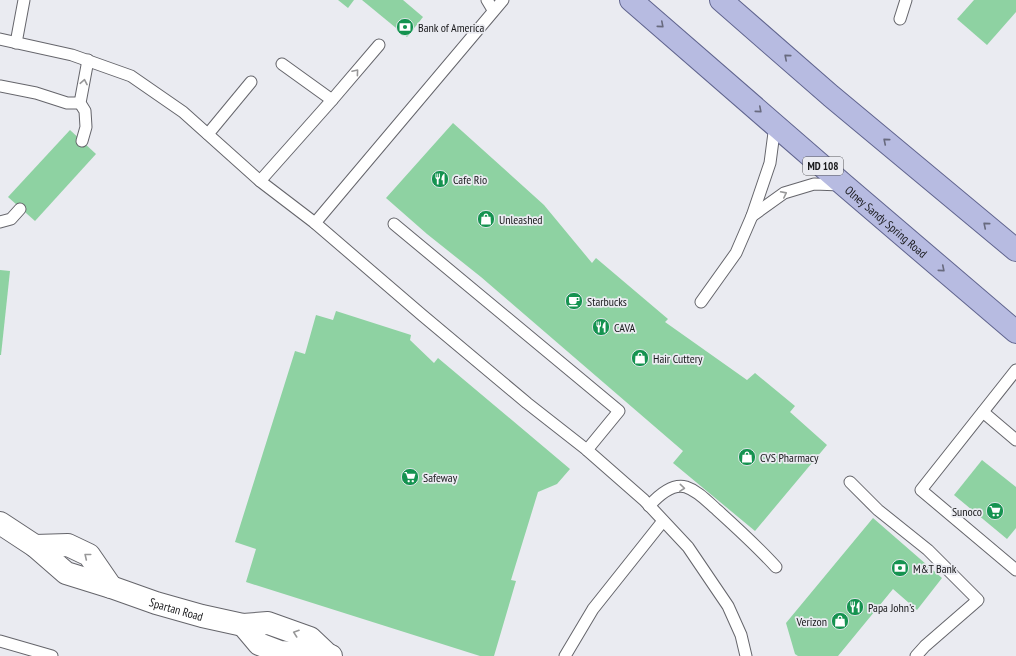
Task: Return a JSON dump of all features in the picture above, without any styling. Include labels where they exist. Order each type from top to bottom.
[{"type":"main road","name":"Olney Sandy Spring Road","points":[[631,0],[1016,332]]},
{"type":"main road","points":[[721,0],[831,96],[1016,250]]},
{"type":"street","name":"Spartan Road","points":[[0,523],[35,546],[68,545],[89,555],[111,587],[156,603],[243,625],[268,623],[310,638],[329,655]]},
{"type":"lane","points":[[16,42],[24,0]]},
{"type":"lane","points":[[487,0],[493,10]]},
{"type":"lane","points":[[315,223],[503,0]]},
{"type":"lane","points":[[900,20],[906,0]]},
{"type":"lane","points":[[0,39],[72,54],[131,76],[184,112],[260,181],[315,223],[515,393],[587,450],[649,506],[688,547],[728,606],[740,635],[746,656]]},
{"type":"lane","points":[[260,181],[379,45]]},
{"type":"lane","points":[[82,141],[86,127],[85,111],[80,103],[88,60]]},
{"type":"lane","points":[[282,64],[332,100]]},
{"type":"lane","points":[[208,134],[251,82]]},
{"type":"lane","points":[[0,86],[36,93],[67,103],[80,103]]},
{"type":"lane","points":[[701,302],[736,253],[752,216],[770,163],[775,124]]},
{"type":"lane","points":[[752,216],[784,193],[814,184],[844,185]]},
{"type":"lane","points":[[0,222],[11,219],[20,209]]},
{"type":"lane","points":[[394,224],[619,411],[587,450]]},
{"type":"lane","points":[[1016,370],[922,490],[1016,570]]},
{"type":"lane","points":[[983,412],[1016,440]]},
{"type":"lane","points":[[850,482],[878,510],[928,550],[978,600],[925,646],[916,656]]},
{"type":"lane","points":[[649,506],[660,495],[675,487],[686,487],[698,493],[748,537],[776,567]]},
{"type":"lane","points":[[565,656],[593,609],[663,521]]},
{"type":"lane","points":[[0,640],[52,656]]},
{"type":"building","points":[[338,0],[354,0],[348,8]]},
{"type":"building","name":"Bank of America","points":[[362,0],[403,0],[423,17],[407,37]]},
{"type":"building","points":[[974,0],[1016,0],[1016,12],[987,45],[957,19]]},
{"type":"building","points":[[453,123],[544,205],[592,263],[596,258],[668,319],[665,322],[747,380],[755,373],[795,406],[790,412],[827,445],[755,531],[673,463],[683,451],[481,277],[427,234],[386,198]]},
{"type":"building","points":[[70,130],[96,154],[35,221],[8,197]]},
{"type":"building","points":[[0,270],[10,271],[1,355],[0,355]]},
{"type":"building","name":"Safeway","points":[[336,311],[411,335],[410,340],[434,363],[438,358],[570,469],[557,484],[538,492],[511,580],[516,581],[494,656],[480,656],[246,582],[256,549],[235,542],[295,351],[305,354],[316,315],[333,320]]},
{"type":"building","name":"Sunoco","points":[[982,460],[1016,487],[1016,528],[1007,539],[954,495]]},
{"type":"building","points":[[873,518],[942,578],[917,610],[893,589],[838,656],[798,656],[795,654],[786,623]]},
{"type":"place","name":"Bank of America","points":[[405,27]]},
{"type":"place","name":"Cafe Rio","points":[[440,179]]},
{"type":"place","name":"Unleashed","points":[[486,219]]},
{"type":"place","name":"Starbucks","points":[[574,301]]},
{"type":"place","name":"CAVA","points":[[601,327]]},
{"type":"place","name":"Hair Cuttery","points":[[640,358]]},
{"type":"place","name":"CVS Pharmacy","points":[[747,457]]},
{"type":"place","name":"Safeway","points":[[410,477]]},
{"type":"place","name":"Sunoco","points":[[995,511]]},
{"type":"place","name":"M&T Bank","points":[[900,568]]},
{"type":"place","name":"Papa John's","points":[[855,607]]},
{"type":"place","name":"Verizon","points":[[840,621]]}]
